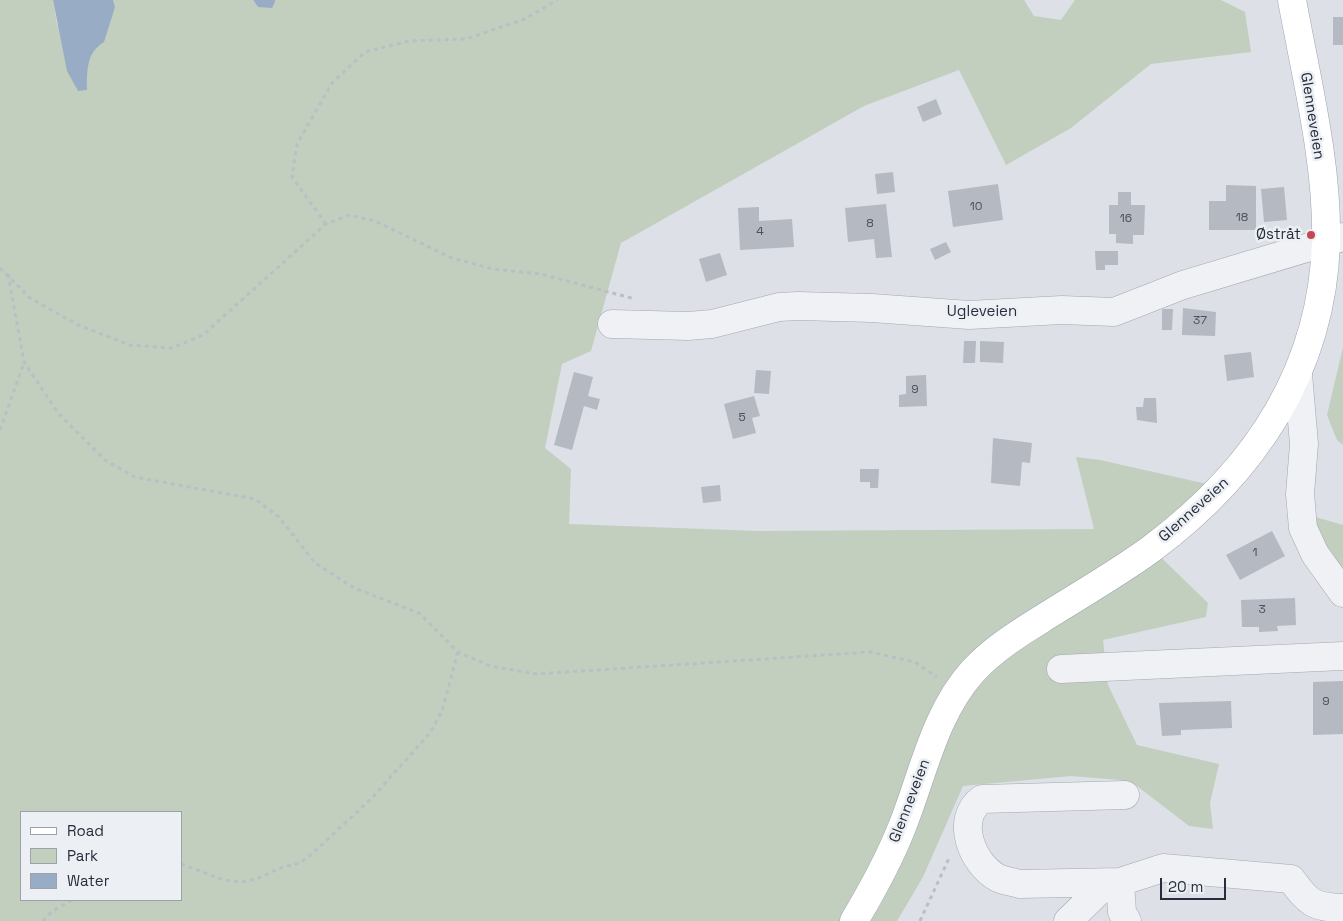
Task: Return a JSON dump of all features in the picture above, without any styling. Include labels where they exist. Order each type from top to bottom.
[{"type":"main road","name":"Glenneveien","points":[[854,921],[874,886],[901,830],[940,723],[958,690],[973,671],[1001,646],[1151,548],[1198,510],[1227,482],[1252,452],[1280,410],[1298,374],[1318,310],[1334,238],[1292,0]]},
{"type":"street","name":"Ugleveien","points":[[612,324],[688,326],[712,324],[779,307],[798,306],[872,308],[969,315],[1054,311],[1114,312],[1183,285],[1334,238]]},
{"type":"street","points":[[1298,374],[1304,444],[1300,494],[1303,528],[1315,554],[1343,593]]},
{"type":"street","points":[[1061,669],[1343,656]]},
{"type":"street","points":[[1125,795],[982,799],[973,808],[970,816],[968,829],[971,845],[988,871],[1006,881],[1020,884],[1114,882],[1163,868],[1292,879],[1307,900],[1313,904],[1322,907],[1343,908]]},
{"type":"street","points":[[1068,921],[1114,882]]},
{"type":"street","points":[[1114,882],[1122,912],[1127,921]]},
{"type":"path","points":[[326,224],[292,177],[297,144],[332,83],[365,52],[409,41],[466,39],[524,19],[557,0]]},
{"type":"path","points":[[0,268],[30,298],[78,325],[130,345],[172,348],[203,335],[326,224],[349,215],[375,221],[452,258],[493,270],[541,274],[630,296],[638,301]]},
{"type":"path","points":[[8,274],[24,362],[59,414],[105,460],[134,477],[255,499],[279,517],[315,563],[354,588],[419,613],[458,652],[490,666],[536,674],[870,652],[915,662],[958,690]]},
{"type":"path","points":[[0,430],[24,362]]},
{"type":"path","points":[[182,864],[224,880],[242,882],[259,878],[280,868],[300,862],[313,853],[371,799],[430,733],[442,711],[458,652]]},
{"type":"path","points":[[920,921],[948,858],[971,845]]},
{"type":"path","points":[[43,921],[51,912],[70,901]]},
{"type":"green space","points":[[0,0],[53,0],[57,24],[87,90],[87,65],[115,7],[113,0],[253,0],[258,7],[275,0],[1024,0],[1034,16],[1061,20],[1075,0],[1221,0],[1245,12],[1251,52],[1151,64],[1071,128],[1006,165],[959,70],[864,106],[621,243],[591,351],[562,364],[545,448],[571,469],[569,524],[758,531],[1094,529],[1076,457],[1100,460],[1207,484],[1142,539],[1208,603],[1206,617],[1103,640],[1108,685],[1137,745],[1219,764],[1210,803],[1213,829],[1189,826],[1137,786],[1120,780],[1071,776],[963,786],[923,877],[897,921],[0,921]]},
{"type":"green space","points":[[1343,347],[1343,445],[1337,440],[1327,415]]},
{"type":"green space","points":[[1312,516],[1343,525],[1343,578],[1321,546]]},
{"type":"water","points":[[53,0],[113,0],[115,7],[104,42],[94,51],[89,63],[87,90],[78,91],[67,71]]},
{"type":"water","points":[[253,0],[275,0],[275,2],[272,8],[258,7]]},
{"type":"building","points":[[1333,17],[1343,17],[1343,45],[1333,45]]},
{"type":"building","points":[[936,99],[942,114],[923,122],[917,107]]},
{"type":"building","points":[[893,172],[895,192],[877,194],[875,174]]},
{"type":"building","points":[[998,184],[1003,220],[953,227],[948,191]]},
{"type":"building","points":[[1226,185],[1256,186],[1256,230],[1209,230],[1209,201],[1226,201]]},
{"type":"building","points":[[1284,187],[1287,220],[1264,222],[1261,189]]},
{"type":"building","points":[[1118,192],[1131,192],[1131,205],[1145,205],[1144,235],[1133,235],[1133,244],[1116,243],[1116,234],[1109,234],[1109,205],[1118,205]]},
{"type":"building","points":[[886,204],[892,257],[876,258],[874,239],[848,242],[845,208]]},
{"type":"building","points":[[759,207],[759,221],[792,219],[794,247],[740,250],[738,208]]},
{"type":"building","points":[[946,242],[951,252],[935,260],[930,249]]},
{"type":"building","points":[[1095,251],[1118,251],[1118,265],[1105,265],[1105,270],[1096,270]]},
{"type":"building","points":[[720,253],[727,275],[706,282],[699,259]]},
{"type":"building","points":[[1183,308],[1216,312],[1215,336],[1182,335]]},
{"type":"building","points":[[1162,309],[1173,309],[1172,330],[1162,330]]},
{"type":"building","points":[[964,341],[976,341],[975,363],[963,363]]},
{"type":"building","points":[[980,341],[1004,342],[1003,363],[980,362]]},
{"type":"building","points":[[1251,352],[1254,377],[1227,381],[1224,355]]},
{"type":"building","points":[[756,370],[771,371],[769,394],[754,393]]},
{"type":"building","points":[[574,372],[593,377],[588,396],[600,399],[597,410],[584,406],[572,450],[554,445]]},
{"type":"building","points":[[926,375],[927,406],[899,407],[899,395],[906,394],[906,376]]},
{"type":"building","points":[[754,396],[760,416],[752,418],[756,433],[733,439],[724,404]]},
{"type":"building","points":[[1144,398],[1156,398],[1157,423],[1137,420],[1136,407],[1143,407]]},
{"type":"building","points":[[993,438],[1032,443],[1030,463],[1022,462],[1020,486],[991,483]]},
{"type":"building","points":[[860,469],[879,469],[878,488],[870,488],[870,482],[860,482]]},
{"type":"building","points":[[720,485],[721,501],[703,503],[701,487]]},
{"type":"building","points":[[1272,531],[1285,556],[1240,580],[1226,555]]},
{"type":"building","points":[[1295,598],[1296,625],[1277,626],[1278,631],[1259,632],[1259,627],[1242,627],[1241,600]]},
{"type":"building","points":[[1343,681],[1343,734],[1313,735],[1313,682]]},
{"type":"building","points":[[1231,701],[1232,728],[1181,730],[1181,735],[1162,736],[1159,703]]},
{"type":"place","name":"Østråt","points":[[1311,235]]}]
